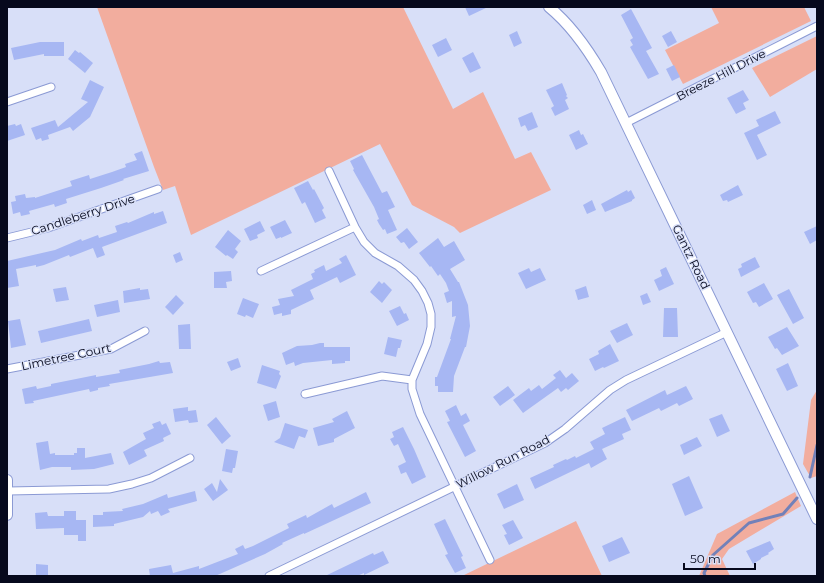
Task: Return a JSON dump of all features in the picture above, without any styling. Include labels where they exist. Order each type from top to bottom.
[{"type":"main road","name":"Gantz Road","points":[[548,7],[571,28],[593,58],[626,123],[817,519]]},
{"type":"main road","points":[[7,480],[7,515]]},
{"type":"street","name":"Breeze Hill Drive","points":[[626,123],[817,26]]},
{"type":"street","points":[[7,102],[51,87]]},
{"type":"street","points":[[329,171],[355,227],[364,242],[375,253],[398,266],[414,280],[428,303],[431,314],[431,327],[427,344],[412,380],[412,389],[420,414],[490,560]]},
{"type":"street","name":"Candleberry Drive","points":[[7,238],[48,228],[158,189]]},
{"type":"street","points":[[261,271],[355,227]]},
{"type":"street","name":"Limetree Court","points":[[7,369],[111,349],[145,331]]},
{"type":"street","name":"Willow Run Road","points":[[269,576],[546,443],[565,429],[610,390],[626,380],[727,332]]},
{"type":"street","points":[[305,394],[382,376],[392,376],[412,380]]},
{"type":"street","points":[[8,491],[109,489],[151,478],[190,458]]},
{"type":"shaded area","points":[[97,7],[403,7],[453,109],[483,92],[515,159],[531,152],[551,190],[460,233],[454,227],[412,205],[380,144],[191,235],[175,186],[163,190]]},
{"type":"shaded area","points":[[711,7],[804,7],[811,21],[683,84],[665,50],[719,23]]},
{"type":"shaded area","points":[[817,36],[817,69],[770,97],[752,68]]},
{"type":"shaded area","points":[[817,390],[817,476],[811,478],[803,464],[811,400]]},
{"type":"shaded area","points":[[795,492],[801,506],[729,549],[722,559],[730,576],[699,576],[717,534]]},
{"type":"shaded area","points":[[576,521],[602,576],[462,576]]},
{"type":"building","points":[[465,7],[488,7],[469,16]]},
{"type":"building","points":[[631,9],[652,48],[646,51],[659,74],[648,79],[630,47],[633,45],[630,40],[633,38],[621,15]]},
{"type":"building","points":[[517,31],[522,43],[514,47],[509,35]]},
{"type":"building","points":[[671,31],[677,42],[668,47],[662,36]]},
{"type":"building","points":[[446,38],[452,50],[438,57],[432,45]]},
{"type":"building","points":[[40,42],[64,42],[64,56],[44,56],[44,54],[14,60],[11,48]]},
{"type":"building","points":[[75,50],[79,53],[80,52],[93,63],[85,73],[68,59]]},
{"type":"building","points":[[473,52],[481,68],[470,73],[462,58]]},
{"type":"building","points":[[674,65],[680,77],[672,81],[666,69]]},
{"type":"building","points":[[90,80],[104,87],[90,117],[73,131],[70,127],[48,135],[49,139],[42,141],[41,138],[36,140],[31,128],[55,120],[58,127],[88,102],[81,99]]},
{"type":"building","points":[[562,83],[568,98],[565,100],[569,109],[555,116],[551,108],[554,106],[546,90]]},
{"type":"building","points":[[743,90],[749,100],[743,103],[746,109],[736,114],[727,98]]},
{"type":"building","points":[[775,111],[781,123],[757,135],[767,155],[757,160],[744,133],[759,126],[756,120]]},
{"type":"building","points":[[532,112],[538,127],[528,131],[525,125],[521,127],[518,118]]},
{"type":"building","points":[[15,124],[16,126],[21,124],[25,135],[7,141],[7,126]]},
{"type":"building","points":[[579,130],[581,135],[583,134],[588,144],[576,150],[569,135]]},
{"type":"building","points":[[142,151],[149,171],[66,199],[67,203],[55,207],[54,204],[29,211],[30,214],[21,216],[20,212],[13,214],[11,202],[16,201],[15,196],[25,194],[26,198],[35,198],[72,186],[70,181],[89,175],[90,179],[112,172],[126,167],[125,164],[137,160],[134,154]]},
{"type":"building","points":[[362,155],[382,193],[387,191],[395,207],[388,210],[397,230],[387,234],[385,229],[383,230],[379,224],[377,220],[379,219],[374,207],[353,170],[354,169],[350,161]]},
{"type":"building","points":[[308,181],[324,208],[322,210],[326,218],[315,223],[305,202],[302,204],[294,188]]},
{"type":"building","points":[[738,185],[743,195],[728,202],[727,200],[723,201],[720,195]]},
{"type":"building","points":[[627,190],[628,192],[631,190],[635,198],[632,201],[605,212],[601,204]]},
{"type":"building","points":[[592,200],[596,210],[587,214],[583,205]]},
{"type":"building","points":[[163,211],[167,223],[102,247],[105,255],[97,258],[93,248],[70,257],[69,255],[44,265],[16,269],[19,286],[7,288],[7,261],[55,250],[81,239],[82,241],[98,235],[99,238],[117,232],[115,226],[128,223],[154,212],[154,214]]},
{"type":"building","points":[[285,220],[292,233],[276,239],[270,227]]},
{"type":"building","points":[[260,221],[265,231],[257,235],[258,238],[250,241],[244,229]]},
{"type":"building","points":[[817,226],[817,240],[810,244],[804,232]]},
{"type":"building","points":[[407,228],[418,242],[409,249],[404,242],[401,243],[396,237]]},
{"type":"building","points":[[228,230],[241,241],[235,249],[238,252],[233,259],[227,255],[226,256],[215,247]]},
{"type":"building","points":[[438,238],[444,247],[454,241],[465,260],[450,269],[459,282],[468,305],[470,326],[466,347],[454,376],[453,392],[438,392],[438,386],[435,386],[435,377],[437,377],[451,339],[456,316],[452,317],[452,301],[447,303],[444,293],[449,291],[446,283],[440,274],[438,276],[419,253]]},
{"type":"building","points":[[180,252],[183,260],[176,263],[173,255]]},
{"type":"building","points":[[346,255],[356,275],[340,283],[337,277],[310,290],[314,299],[291,310],[291,314],[282,316],[282,313],[274,315],[272,307],[280,305],[278,299],[294,296],[291,290],[313,279],[311,274],[315,272],[314,270],[324,265],[326,271],[342,263],[339,259]]},
{"type":"building","points":[[755,257],[760,267],[741,277],[738,269],[742,267],[741,264]]},
{"type":"building","points":[[666,267],[674,284],[659,291],[654,280],[662,276],[660,270]]},
{"type":"building","points":[[529,268],[531,272],[540,268],[546,280],[526,289],[518,273]]},
{"type":"building","points":[[231,271],[232,281],[226,282],[227,288],[214,288],[214,272]]},
{"type":"building","points":[[379,281],[382,284],[384,282],[392,290],[382,303],[370,292]]},
{"type":"building","points":[[764,283],[773,299],[759,307],[756,302],[753,303],[747,292]]},
{"type":"building","points":[[586,286],[589,297],[578,300],[575,290]]},
{"type":"building","points":[[66,287],[69,300],[56,302],[53,289]]},
{"type":"building","points":[[140,288],[140,290],[148,289],[150,299],[124,303],[123,291]]},
{"type":"building","points":[[789,289],[804,318],[793,324],[777,295]]},
{"type":"building","points":[[647,293],[651,302],[643,305],[640,296]]},
{"type":"building","points":[[176,295],[184,303],[173,315],[165,307]]},
{"type":"building","points":[[243,298],[259,304],[253,318],[246,315],[245,317],[237,314]]},
{"type":"building","points":[[118,300],[120,312],[97,317],[94,305]]},
{"type":"building","points":[[400,306],[404,314],[406,313],[409,320],[397,326],[389,311]]},
{"type":"building","points":[[664,308],[677,308],[678,337],[663,337]]},
{"type":"building","points":[[20,319],[26,345],[11,348],[8,321]]},
{"type":"building","points":[[89,319],[92,331],[41,343],[38,331]]},
{"type":"building","points":[[627,323],[633,335],[617,343],[610,331]]},
{"type":"building","points":[[190,324],[191,349],[179,349],[178,325]]},
{"type":"building","points":[[787,327],[799,346],[782,355],[777,348],[775,349],[768,337]]},
{"type":"building","points":[[388,337],[402,340],[396,357],[384,354]]},
{"type":"building","points":[[324,343],[324,347],[350,347],[350,361],[332,364],[332,360],[303,363],[295,366],[294,362],[286,365],[282,353],[297,346]]},
{"type":"building","points":[[610,344],[619,361],[595,371],[589,359],[599,354],[598,351]]},
{"type":"building","points":[[238,358],[241,367],[231,371],[227,362]]},
{"type":"building","points":[[159,361],[160,363],[170,362],[173,373],[109,384],[110,386],[98,388],[98,390],[90,392],[89,389],[25,404],[22,389],[36,386],[37,389],[51,386],[51,384],[96,375],[96,377],[120,373],[119,370]]},
{"type":"building","points":[[788,363],[798,386],[787,391],[776,369]]},
{"type":"building","points":[[262,365],[280,371],[279,374],[281,376],[276,389],[257,383]]},
{"type":"building","points":[[560,370],[566,378],[572,373],[579,381],[568,390],[566,388],[561,392],[558,388],[523,413],[513,400],[529,388],[531,391],[539,385],[542,389],[556,378],[553,375]]},
{"type":"building","points":[[508,386],[515,395],[500,406],[493,397]]},
{"type":"building","points":[[686,386],[693,399],[679,406],[677,403],[661,411],[659,408],[632,421],[626,410],[665,390],[667,395]]},
{"type":"building","points":[[276,401],[280,417],[268,421],[263,405]]},
{"type":"building","points":[[456,405],[461,416],[466,413],[470,421],[463,425],[476,451],[465,457],[447,422],[450,421],[445,411]]},
{"type":"building","points":[[188,407],[188,411],[196,410],[198,422],[189,423],[188,420],[175,422],[173,409]]},
{"type":"building","points":[[347,411],[355,428],[334,439],[334,442],[318,446],[313,428],[334,422],[332,419]]},
{"type":"building","points":[[722,414],[730,431],[717,437],[709,419]]},
{"type":"building","points":[[216,417],[231,436],[222,444],[207,425]]},
{"type":"building","points":[[625,417],[631,430],[622,434],[624,439],[602,449],[607,459],[591,468],[589,463],[535,489],[530,478],[554,467],[553,465],[566,459],[567,460],[575,456],[576,458],[594,449],[590,442],[605,434],[602,428]]},
{"type":"building","points":[[160,421],[162,425],[166,423],[171,434],[163,438],[164,441],[144,450],[147,456],[129,465],[123,452],[146,439],[143,433],[154,428],[152,424]]},
{"type":"building","points":[[285,423],[308,430],[305,438],[299,436],[294,449],[274,442],[280,438]]},
{"type":"building","points":[[403,427],[426,477],[412,484],[406,472],[401,474],[398,466],[406,462],[398,444],[394,446],[390,439],[394,437],[392,432]]},
{"type":"building","points":[[697,437],[702,446],[684,455],[680,445]]},
{"type":"building","points":[[48,441],[50,454],[55,453],[55,455],[74,455],[74,453],[77,453],[77,448],[85,448],[85,458],[111,453],[114,464],[94,469],[71,470],[71,467],[52,467],[40,470],[36,443]]},
{"type":"building","points":[[226,449],[238,451],[235,468],[233,468],[232,473],[222,471]]},
{"type":"building","points":[[689,476],[703,508],[685,516],[672,484]]},
{"type":"building","points":[[220,479],[228,490],[213,501],[204,489],[212,483],[217,492]]},
{"type":"building","points":[[517,484],[524,500],[504,509],[497,494]]},
{"type":"building","points":[[195,491],[197,501],[168,509],[170,512],[161,516],[158,511],[151,514],[150,511],[143,517],[114,524],[114,526],[93,527],[93,515],[103,515],[103,512],[123,511],[122,509],[143,504],[167,494],[168,498]]},
{"type":"building","points":[[366,492],[371,503],[282,543],[283,544],[265,554],[215,576],[150,576],[149,569],[171,565],[173,573],[199,566],[199,569],[238,554],[235,549],[243,545],[245,549],[253,546],[289,528],[287,524],[306,515],[307,518],[332,504],[334,508]]},
{"type":"building","points":[[64,511],[76,511],[76,520],[86,520],[86,541],[78,541],[78,535],[64,535],[64,528],[36,529],[35,513],[47,512],[48,516],[64,516]]},
{"type":"building","points":[[445,519],[463,556],[461,557],[466,568],[455,573],[445,555],[448,554],[434,524]]},
{"type":"building","points":[[513,520],[523,538],[509,545],[504,535],[507,534],[502,525]]},
{"type":"building","points":[[622,537],[630,553],[609,562],[602,546]]},
{"type":"building","points":[[770,541],[774,549],[753,564],[746,551]]},
{"type":"building","points":[[383,551],[389,563],[364,575],[364,573],[357,576],[325,576],[373,553],[374,555]]},
{"type":"building","points":[[36,564],[48,565],[48,576],[36,576]]},
{"type":"waterway","points":[[810,477],[817,445]]},
{"type":"waterway","points":[[705,576],[704,573],[713,555],[749,523],[783,514],[797,498]]}]
